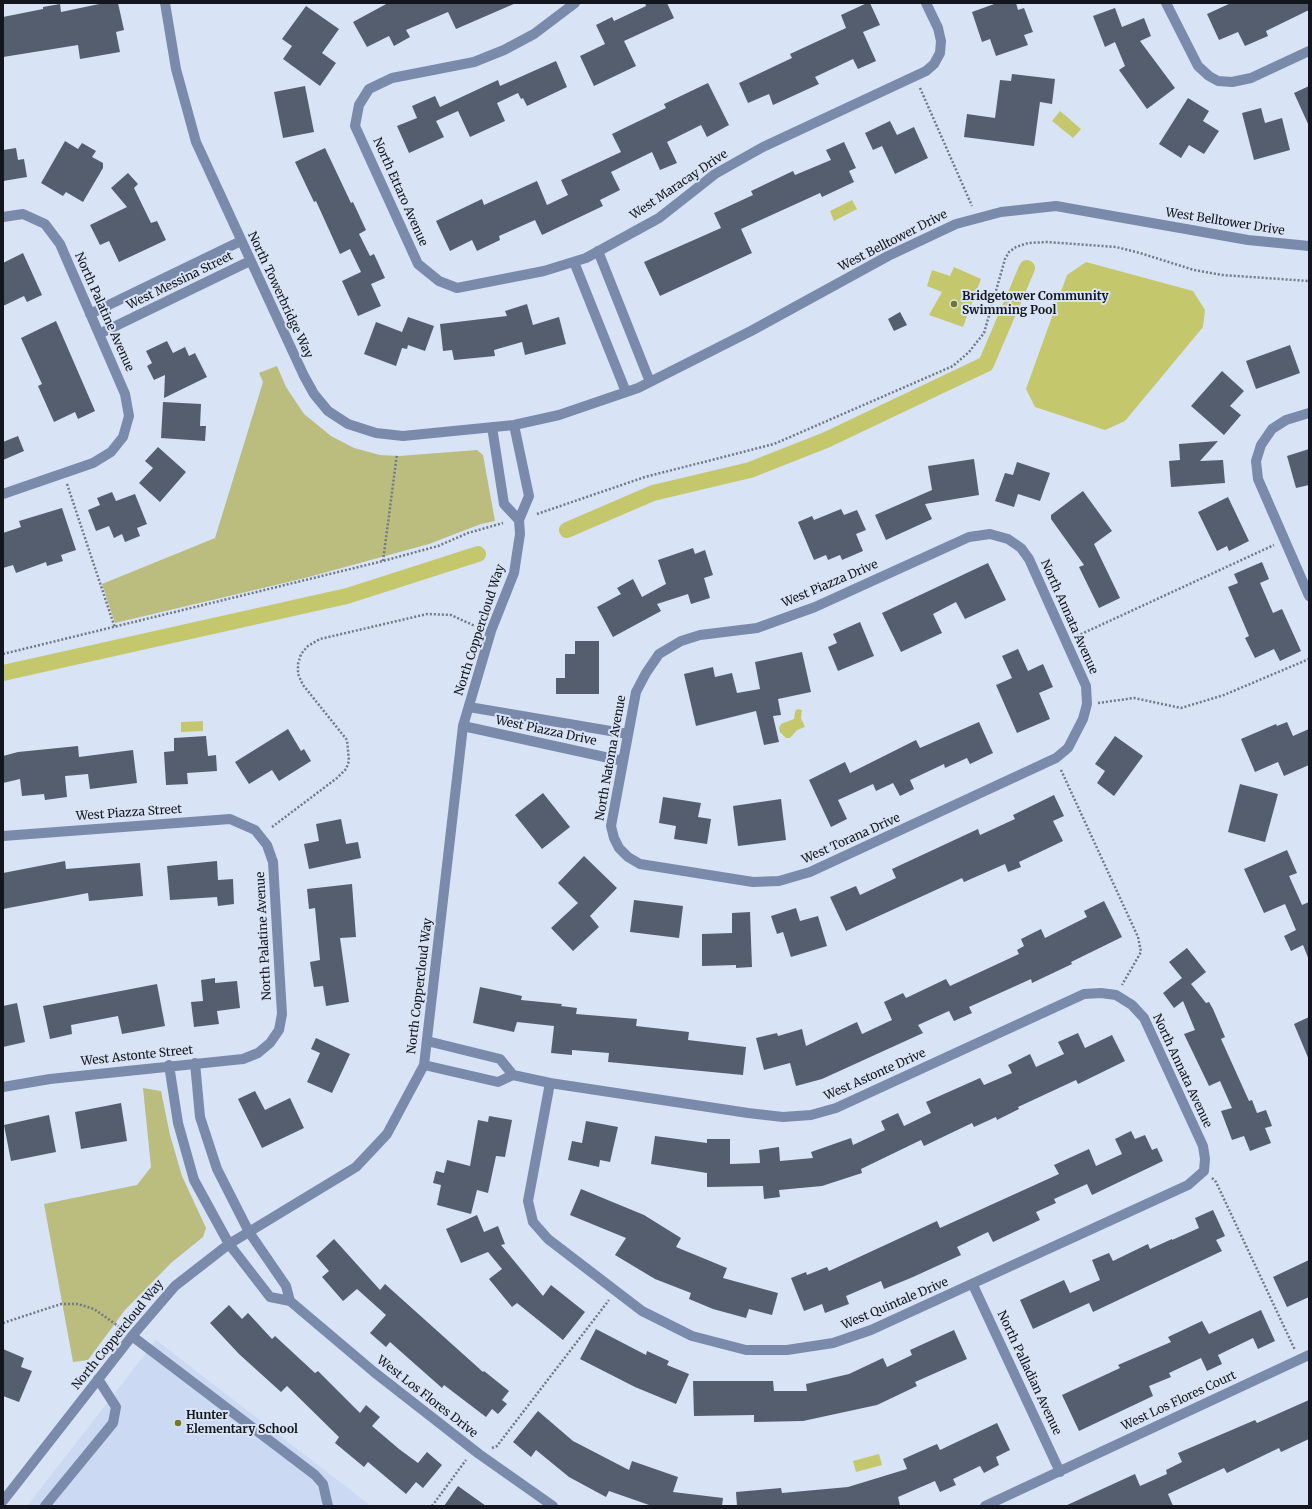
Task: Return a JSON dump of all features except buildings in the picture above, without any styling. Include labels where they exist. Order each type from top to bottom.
[{"type":"street","name":"North Towerbridge Way","points":[[165,3],[176,69],[196,142],[304,376],[314,394],[328,411],[348,424],[376,433],[403,436],[514,425]]},
{"type":"street","name":"North Ettaro Avenue","points":[[439,281],[418,264],[355,126],[359,105],[369,89],[392,78],[474,62],[504,50],[534,34],[575,3]]},
{"type":"street","name":"West Maracay Drive","points":[[439,281],[457,288],[544,271],[586,258],[658,218],[715,174],[763,147],[926,71],[934,64],[940,53],[941,41],[938,28],[926,3]]},
{"type":"street","points":[[1166,3],[1198,66],[1209,76],[1218,81],[1232,82],[1250,78],[1309,51]]},
{"type":"street","name":"West Belltower Drive","points":[[514,425],[559,415],[626,392],[650,382],[751,331],[888,256],[956,224],[1001,212],[1056,206],[1248,240],[1309,246]]},
{"type":"street","name":"North Palatine Avenue","points":[[3,217],[23,214],[45,224],[60,244],[125,394],[129,416],[123,437],[110,452],[93,463],[3,494]]},
{"type":"street","name":"West Messina Street","points":[[90,314],[241,241]]},
{"type":"street","points":[[598,251],[650,382]]},
{"type":"street","name":"West Messina Street","points":[[99,334],[250,261]]},
{"type":"street","points":[[574,262],[626,392]]},
{"type":"street","points":[[1309,413],[1286,420],[1272,429],[1261,445],[1256,461],[1258,479],[1309,596]]},
{"type":"street","name":"North Coppercloud Way","points":[[3,1501],[132,1336],[174,1286],[229,1244],[356,1167],[387,1134],[424,1065],[463,726],[491,631],[514,573],[520,534],[519,520],[529,496],[514,425]]},
{"type":"street","points":[[492,427],[504,504],[519,520]]},
{"type":"street","name":"West Piazza Drive","points":[[659,654],[681,641],[700,635],[757,628],[815,607],[969,537],[990,534],[1008,539]]},
{"type":"street","name":"North Annata Avenue","points":[[1008,539],[1021,548],[1029,559],[1086,686],[1087,704],[1075,736]]},
{"type":"street","name":"North Natoma Avenue","points":[[619,848],[614,838],[611,826],[636,692],[646,673],[659,654]]},
{"type":"street","name":"West Piazza Drive","points":[[469,707],[628,734]]},
{"type":"street","name":"West Piazza Drive","points":[[463,726],[623,761]]},
{"type":"street","name":"West Torana Drive","points":[[619,848],[628,857],[640,864],[753,882],[779,881],[810,872],[1056,758],[1068,748],[1075,736]]},
{"type":"street","name":"West Piazza Street","points":[[3,836],[230,819],[255,830]]},
{"type":"street","name":"North Palatine Avenue","points":[[255,830],[267,845],[273,862],[282,1014],[279,1030],[270,1043]]},
{"type":"street","name":"West Astonte Drive","points":[[513,1075],[550,1083],[748,1113],[783,1116],[811,1115],[836,1108],[1084,994],[1101,993],[1116,995]]},
{"type":"street","name":"North Annata Avenue","points":[[1116,995],[1132,1004],[1144,1018],[1203,1146],[1205,1159],[1204,1171]]},
{"type":"street","points":[[424,1065],[498,1082],[513,1075],[500,1059],[427,1041]]},
{"type":"street","name":"West Astonte Street","points":[[3,1087],[50,1079],[170,1065],[243,1059],[258,1053],[270,1043]]},
{"type":"street","points":[[195,1063],[200,1116],[217,1169],[249,1232],[286,1286],[290,1301]]},
{"type":"street","name":"West Los Flores Drive","points":[[170,1065],[178,1123],[194,1180],[229,1244],[270,1297],[290,1301],[374,1372],[479,1454],[553,1506]]},
{"type":"street","name":"West Quintale Drive","points":[[550,1083],[528,1202],[533,1222],[548,1239],[642,1312],[692,1336],[746,1350],[787,1350],[833,1343],[871,1330],[973,1285],[1188,1185],[1204,1171]]},
{"type":"street","name":"North Palladian Avenue","points":[[973,1285],[1060,1472]]},
{"type":"street","points":[[132,1336],[315,1474],[323,1484],[328,1506]]},
{"type":"street","name":"West Los Flores Court","points":[[1060,1472],[1309,1355]]},
{"type":"street","points":[[45,1506],[112,1423],[116,1407],[98,1379]]},
{"type":"street","points":[[985,1506],[1060,1472]]},
{"type":"path","points":[[920,87],[972,206]]},
{"type":"path","points":[[537,514],[645,477],[774,444],[953,366],[969,352],[984,333],[1005,259],[1009,252],[1016,247],[1028,243],[1047,242],[1116,247],[1194,270],[1222,275],[1309,280]]},
{"type":"path","points":[[383,561],[397,454]]},
{"type":"path","points":[[67,484],[115,628]]},
{"type":"path","points":[[3,654],[115,628],[383,561],[438,546],[468,532],[503,523]]},
{"type":"path","points":[[1066,642],[1284,541]]},
{"type":"path","points":[[272,827],[337,778],[346,769],[349,761],[347,740],[303,685],[298,674],[298,664],[301,654],[308,646],[320,639],[427,614],[450,615],[475,626]]},
{"type":"path","points":[[1087,704],[1134,698],[1181,708],[1224,696],[1309,660]]},
{"type":"path","points":[[1056,758],[1138,938],[1140,952],[1116,995]]},
{"type":"path","points":[[1204,1171],[1216,1182],[1299,1360]]},
{"type":"path","points":[[432,1506],[466,1459],[497,1446],[616,1292]]},
{"type":"path","points":[[3,1323],[61,1304],[78,1304],[94,1309],[121,1328]]},
{"type":"shaded area","points":[[1060,111],[1081,129],[1073,138],[1052,121]]},
{"type":"shaded area","points":[[852,200],[857,209],[834,221],[830,211]]},
{"type":"shaded area","points":[[1086,262],[1193,291],[1205,310],[1203,327],[1125,421],[1105,430],[1035,407],[1026,389],[1067,275]]},
{"type":"shaded area","name":"Bridgetower Community Swimming Pool","points":[[954,267],[981,279],[963,327],[929,315],[942,292],[927,286],[932,270],[950,276]]},
{"type":"shaded area","points":[[277,366],[286,387],[304,414],[331,436],[354,448],[380,455],[399,456],[477,450],[483,455],[495,521],[481,524],[429,544],[305,578],[115,623],[102,584],[215,538],[263,382],[259,373]]},
{"type":"shaded area","points":[[797,709],[802,710],[801,718],[805,727],[797,730],[790,738],[786,738],[780,732],[779,728],[781,724],[794,719]]},
{"type":"shaded area","points":[[203,721],[203,731],[181,732],[181,722]]},
{"type":"shaded area","points":[[143,1088],[161,1091],[170,1135],[182,1176],[206,1228],[203,1237],[171,1263],[125,1310],[88,1360],[73,1362],[44,1204],[137,1185],[151,1167]]},
{"type":"shaded area","name":"Hunter Elementary School","points":[[156,1340],[371,1506],[27,1506]]},
{"type":"shaded area","points":[[879,1454],[882,1465],[856,1472],[853,1461]]},
{"type":"waterway","points":[[567,530],[653,493],[750,470],[826,440],[986,364],[1027,268]]},
{"type":"waterway","points":[[3,673],[347,596],[478,554]]},
{"type":"place","name":"Bridgetower Community Swimming Pool","points":[[954,304]]},
{"type":"place","name":"Hunter Elementary School","points":[[178,1423]]}]
